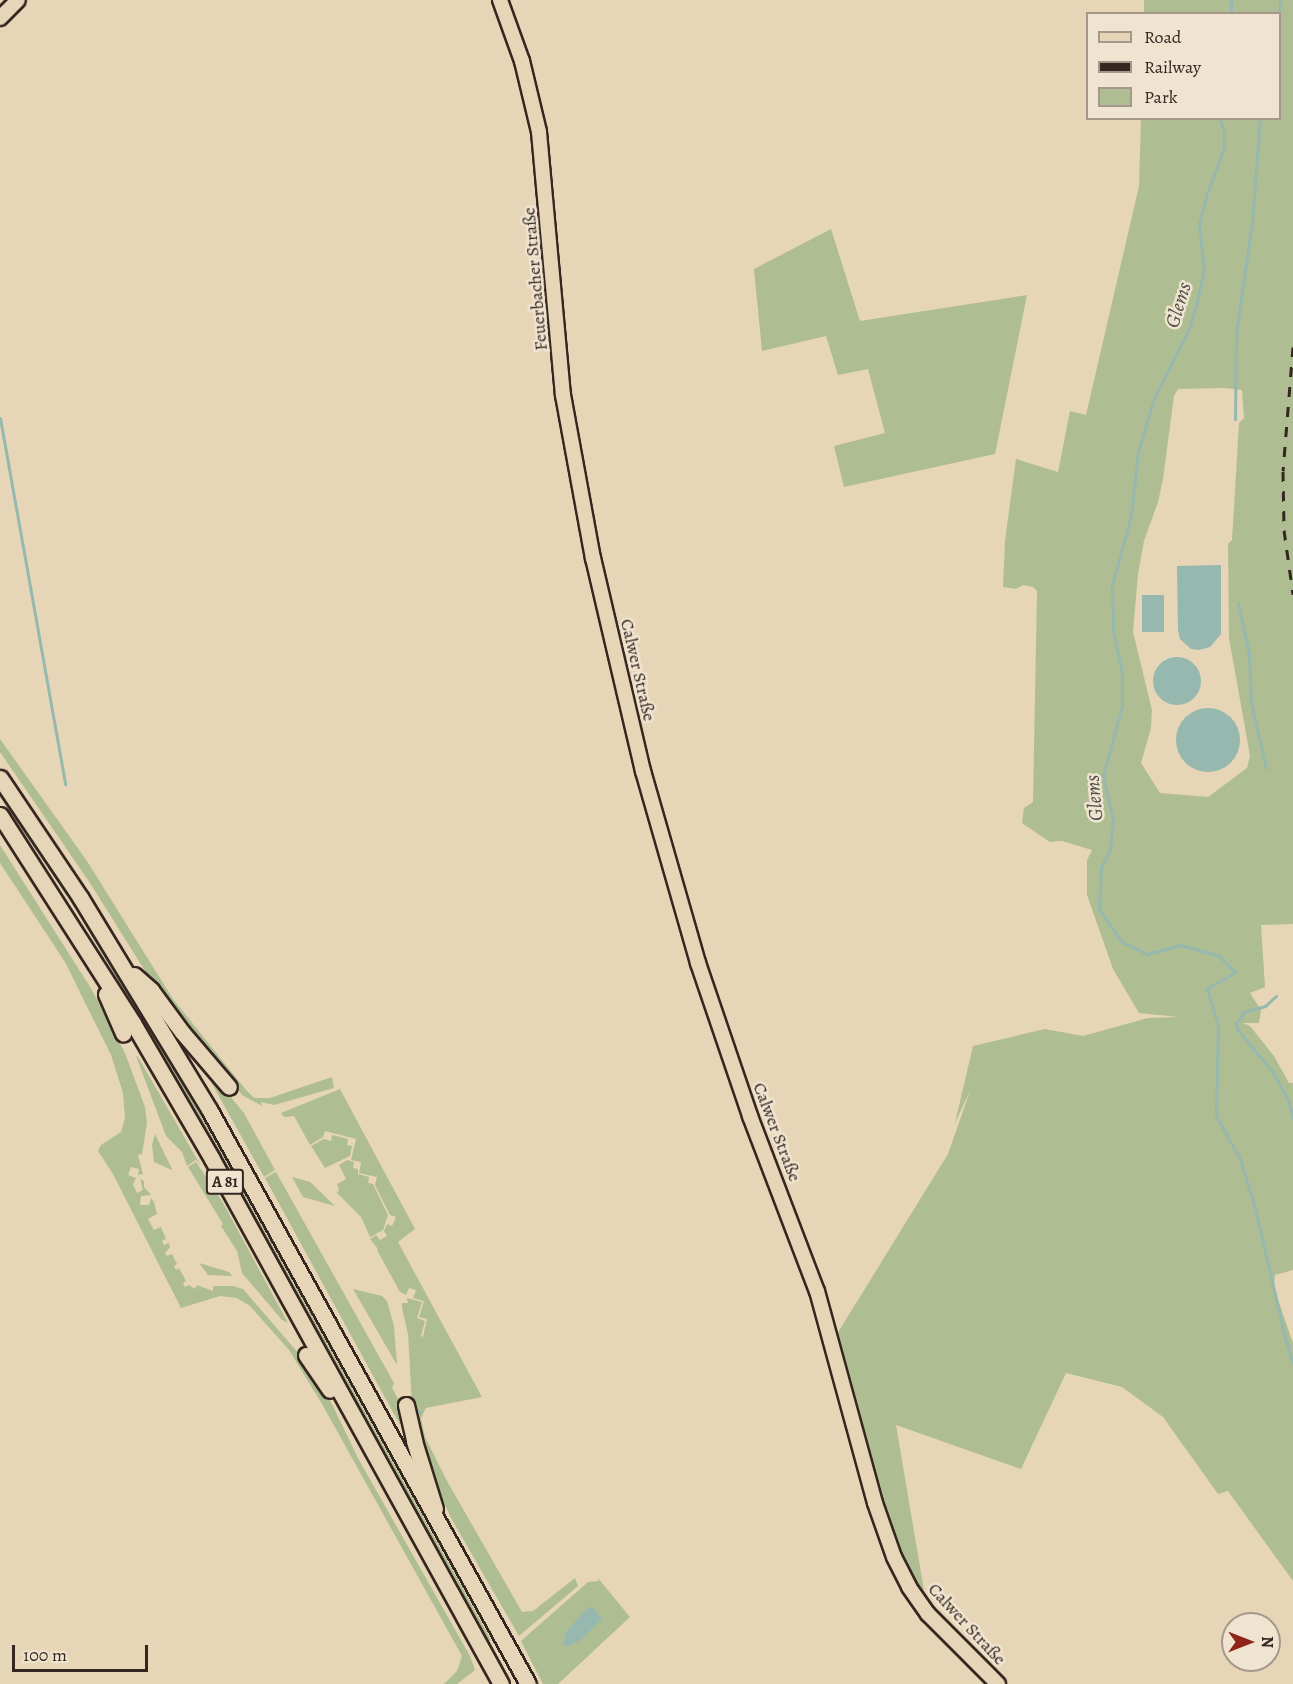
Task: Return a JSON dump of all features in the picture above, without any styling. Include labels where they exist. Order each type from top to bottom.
[{"type":"highway","name":"A 81","points":[[0,778],[121,963],[236,1158],[528,1684]]},
{"type":"highway","name":"A 81","points":[[0,815],[84,944],[212,1159],[500,1682]]},
{"type":"highway","points":[[84,944],[123,1033]]},
{"type":"highway","points":[[121,963],[151,990],[182,1032],[229,1087]]},
{"type":"highway","points":[[306,1355],[358,1425]]},
{"type":"highway","points":[[406,1405],[439,1527]]},
{"type":"main road","points":[[0,18],[18,0]]},
{"type":"main road","name":"Feuerbacher Straße","points":[[500,0],[522,60],[539,132],[563,395],[594,558]]},
{"type":"main road","name":"Calwer Straße","points":[[594,558],[643,771],[698,963],[750,1116],[818,1291],[875,1503],[894,1557],[909,1587],[928,1614],[998,1684]]},
{"type":"green space","points":[[1144,0],[1293,0],[1293,924],[1261,925],[1265,987],[1250,993],[1261,1010],[1259,1023],[1243,1023],[1250,1026],[1274,1056],[1289,1083],[1293,1083],[1293,1270],[1275,1275],[1274,1288],[1293,1343],[1293,1581],[1228,1491],[1218,1494],[1163,1417],[1122,1387],[1066,1373],[1021,1469],[896,1425],[928,1614],[909,1587],[850,1409],[837,1334],[948,1154],[970,1091],[955,1123],[973,1046],[1045,1029],[1083,1036],[1148,1018],[1178,1017],[1139,1013],[1113,969],[1087,895],[1087,860],[1092,850],[1062,841],[1050,842],[1022,823],[1024,808],[1033,802],[1037,591],[1033,587],[1023,585],[1016,589],[1003,587],[1005,541],[1016,459],[1058,472],[1070,411],[1086,415],[1139,186],[1141,120],[1281,120],[1281,12],[1144,12]],"holes":[[[1178,389],[1242,390],[1244,418],[1239,423],[1232,540],[1228,544],[1229,638],[1250,756],[1247,768],[1208,797],[1160,793],[1141,763],[1151,728],[1152,710],[1133,632],[1138,574],[1144,541],[1158,502],[1163,479],[1174,396]]]},
{"type":"green space","points":[[831,229],[860,321],[1027,295],[995,454],[844,487],[834,446],[885,433],[868,369],[838,375],[826,336],[762,351],[754,269]]},
{"type":"green space","points":[[0,739],[87,861],[173,999],[246,1090],[254,1098],[270,1098],[332,1077],[334,1088],[274,1105],[261,1102],[262,1106],[242,1095],[157,990],[90,883],[0,752]]},
{"type":"green space","points":[[0,793],[108,957],[174,1067],[472,1605],[491,1640],[488,1642],[294,1287],[170,1067],[74,907],[0,797]]},
{"type":"green space","points":[[0,845],[92,990],[125,1053],[145,1107],[147,1123],[142,1154],[138,1155],[143,1174],[138,1175],[139,1169],[131,1167],[128,1175],[136,1178],[133,1185],[137,1193],[143,1190],[140,1179],[144,1181],[144,1187],[151,1195],[141,1196],[140,1205],[149,1205],[151,1198],[154,1202],[157,1214],[148,1219],[154,1230],[161,1227],[166,1239],[162,1241],[164,1245],[169,1243],[170,1247],[165,1253],[167,1256],[172,1254],[177,1264],[174,1266],[176,1270],[179,1268],[186,1281],[183,1283],[185,1287],[189,1285],[195,1289],[197,1285],[213,1291],[213,1286],[233,1286],[243,1289],[306,1362],[330,1400],[359,1460],[470,1656],[475,1670],[457,1684],[444,1684],[457,1671],[462,1656],[322,1404],[289,1350],[250,1306],[237,1298],[220,1296],[181,1308],[113,1174],[98,1151],[101,1145],[121,1132],[125,1118],[123,1093],[111,1055],[65,962],[0,863]]},
{"type":"green space","points":[[136,1056],[201,1166],[196,1160],[187,1166],[182,1152],[166,1136]]},
{"type":"green space","points":[[202,1066],[244,1113],[275,1170],[264,1177]]},
{"type":"green space","points":[[340,1089],[415,1229],[398,1242],[482,1397],[426,1408],[421,1418],[425,1437],[447,1481],[522,1612],[533,1611],[575,1578],[578,1586],[519,1636],[451,1518],[423,1456],[412,1404],[408,1334],[402,1303],[408,1303],[407,1298],[422,1302],[417,1318],[425,1321],[421,1336],[423,1337],[427,1319],[419,1317],[424,1301],[413,1298],[416,1290],[409,1288],[406,1295],[400,1292],[378,1249],[370,1239],[376,1235],[380,1240],[387,1236],[384,1231],[387,1224],[392,1226],[396,1217],[390,1215],[375,1185],[377,1177],[359,1173],[361,1162],[351,1160],[356,1139],[325,1131],[323,1137],[310,1145],[294,1116],[284,1117],[281,1113]]},
{"type":"green space","points":[[155,1134],[172,1170],[154,1162],[152,1145]]},
{"type":"green space","points":[[332,1135],[348,1139],[347,1145],[352,1146],[350,1156],[325,1168],[311,1146],[324,1139],[331,1141]]},
{"type":"green space","points":[[347,1160],[354,1162],[353,1168],[358,1169],[358,1174],[369,1177],[368,1183],[373,1184],[388,1215],[383,1230],[370,1237],[361,1217],[337,1193],[339,1190],[337,1184],[346,1179],[339,1165]]},
{"type":"green space","points":[[196,1162],[222,1201],[288,1323],[282,1320],[242,1273],[237,1251],[188,1167]]},
{"type":"green space","points":[[276,1172],[394,1383],[392,1388],[401,1404],[402,1423],[400,1425],[265,1178]]},
{"type":"green space","points":[[292,1177],[310,1182],[335,1206],[303,1197]]},
{"type":"green space","points":[[199,1263],[229,1272],[232,1276],[208,1275]]},
{"type":"green space","points":[[353,1289],[382,1296],[387,1301],[394,1326],[397,1365]]},
{"type":"green space","points":[[598,1578],[630,1617],[558,1684],[543,1684],[521,1641],[588,1582],[599,1581]]},
{"type":"water","points":[[1221,565],[1221,634],[1210,647],[1199,650],[1191,649],[1180,639],[1178,631],[1177,566]]},
{"type":"water","points":[[1142,595],[1164,595],[1164,632],[1142,632]]},
{"type":"water","points":[[1177,657],[1194,664],[1201,681],[1194,698],[1177,705],[1160,698],[1153,681],[1160,664]]},
{"type":"water","points":[[1208,708],[1226,714],[1234,722],[1240,740],[1234,758],[1226,766],[1208,772],[1190,766],[1182,758],[1176,740],[1182,722],[1190,714]]},
{"type":"water","points":[[588,1607],[593,1607],[602,1619],[581,1640],[566,1647],[563,1643],[566,1632]]},
{"type":"waterway","name":"Glems","points":[[1231,0],[1231,12]]},
{"type":"waterway","points":[[1279,12],[1280,0]]},
{"type":"waterway","name":"Glems","points":[[1220,120],[1224,130],[1224,148],[1206,196],[1199,224],[1204,269],[1196,306],[1188,331],[1154,398],[1138,452],[1131,515],[1112,586],[1113,630],[1122,673],[1122,706],[1103,776],[1113,820],[1110,850],[1101,867],[1099,909],[1122,942],[1147,954],[1181,945],[1219,956],[1235,972],[1207,989],[1218,1025],[1216,1116],[1240,1159],[1255,1208],[1284,1334],[1293,1363]]},
{"type":"waterway","points":[[1235,419],[1236,333],[1252,222],[1260,120]]},
{"type":"waterway","points":[[0,418],[65,784]]},
{"type":"waterway","points":[[1238,603],[1249,654],[1251,703],[1266,768]]},
{"type":"waterway","points":[[1276,996],[1265,1006],[1244,1012],[1236,1023],[1237,1029],[1272,1071],[1288,1100],[1293,1118]]},
{"type":"waterway","points":[[414,1408],[420,1412]]},
{"type":"railway","points":[[1293,347],[1283,471],[1284,530],[1293,594]]}]
